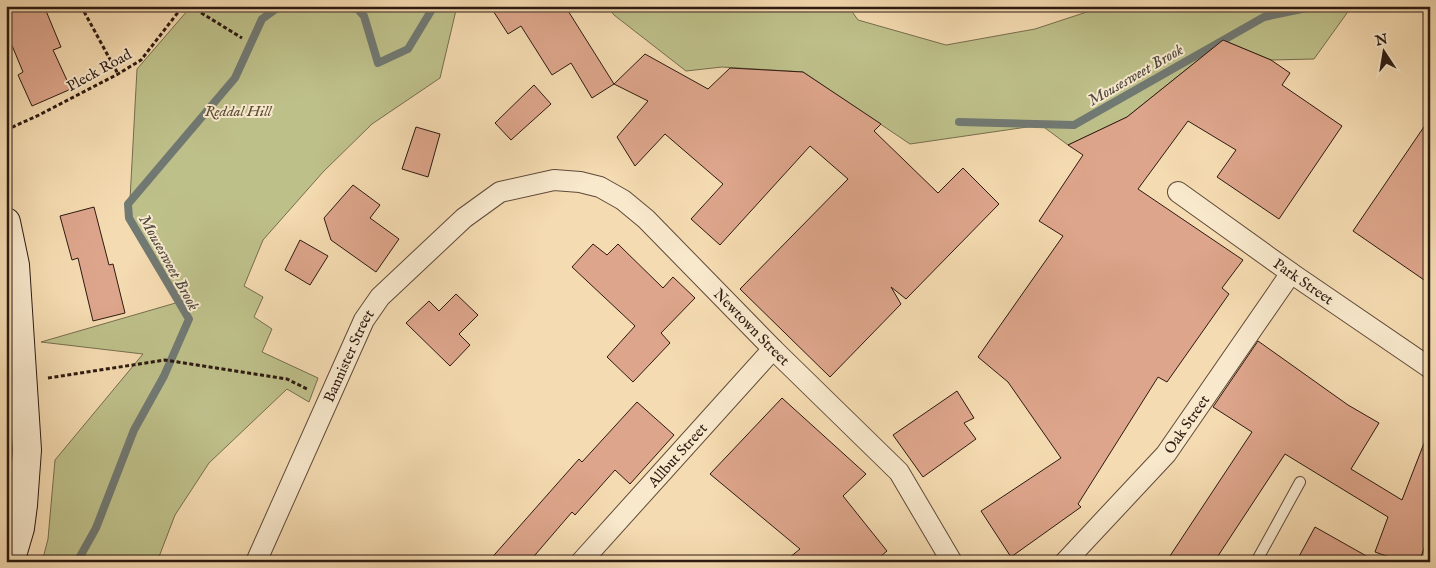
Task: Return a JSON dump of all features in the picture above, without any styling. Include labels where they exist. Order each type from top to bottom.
[{"type":"main road","points":[[6,222],[15,265],[27,450],[20,528],[10,562]]},
{"type":"street","name":"Newtown Street","points":[[500,192],[554,180],[580,182],[600,187],[623,200],[646,219],[773,349],[899,472],[952,562]]},
{"type":"street","name":"Bannister Street","points":[[256,562],[364,320],[380,297],[464,218],[500,192]]},
{"type":"street","name":"Park Street","points":[[1178,192],[1291,274],[1430,368]]},
{"type":"street","name":"Oak Street","points":[[1065,562],[1166,454],[1291,274]]},
{"type":"street","name":"Allbut Street","points":[[581,562],[773,349]]},
{"type":"lane","points":[[1256,562],[1300,482]]},
{"type":"path","points":[[80,6],[118,74]]},
{"type":"path","name":"Pleck Road","points":[[6,130],[39,115],[141,60],[183,6]]},
{"type":"path","points":[[190,6],[242,38]]},
{"type":"path","points":[[23,382],[164,360],[287,379],[328,400]]},
{"type":"green space","name":"Reddal Hill","points":[[202,6],[457,6],[440,78],[372,124],[323,172],[263,240],[244,286],[263,297],[254,317],[272,329],[262,352],[318,378],[309,402],[287,389],[209,463],[175,515],[157,562],[42,562],[48,539],[55,460],[143,354],[41,342],[179,302],[129,218],[137,69],[188,10]]},
{"type":"green space","points":[[607,6],[848,6],[858,20],[946,45],[1035,29],[1105,6],[1352,6],[1314,59],[1271,60],[1223,40],[1127,117],[1068,145],[1041,125],[910,144],[803,72],[722,67],[686,71],[614,15]]},
{"type":"building","points":[[6,6],[44,6],[61,47],[53,50],[71,89],[32,106],[18,75],[23,72],[6,31]]},
{"type":"building","points":[[490,6],[565,6],[614,84],[592,98],[571,63],[552,75],[521,26],[508,34]]},
{"type":"building","points":[[1223,40],[1271,60],[1290,73],[1282,85],[1342,126],[1279,219],[1217,177],[1236,150],[1188,121],[1138,189],[1243,260],[1222,288],[1229,294],[1167,382],[1158,377],[1078,504],[1081,507],[1011,557],[981,511],[1061,458],[1008,382],[978,357],[1063,236],[1039,221],[1083,155],[1068,145],[1127,117]]},
{"type":"building","points":[[645,54],[708,89],[730,68],[803,72],[881,124],[874,131],[938,193],[963,168],[999,204],[906,299],[891,287],[901,304],[830,377],[740,289],[848,179],[810,146],[720,245],[691,219],[723,184],[665,134],[635,166],[617,137],[648,101],[614,84]]},
{"type":"building","points":[[534,85],[551,104],[511,140],[495,123]]},
{"type":"building","points":[[1430,118],[1430,284],[1353,231]]},
{"type":"building","points":[[416,127],[440,134],[428,177],[402,169]]},
{"type":"building","points":[[353,185],[380,205],[370,218],[399,239],[376,272],[331,240],[324,218]]},
{"type":"building","points":[[94,207],[109,265],[113,264],[125,313],[93,321],[78,258],[72,260],[60,216]]},
{"type":"building","points":[[300,240],[328,256],[310,285],[285,270]]},
{"type":"building","points":[[593,244],[607,255],[618,244],[663,288],[673,277],[695,298],[661,333],[670,343],[633,382],[607,357],[635,326],[572,267]]},
{"type":"building","points":[[456,294],[478,315],[459,334],[470,345],[450,366],[406,323],[429,301],[439,311]]},
{"type":"building","points":[[1258,341],[1348,405],[1379,423],[1351,469],[1402,500],[1428,433],[1430,433],[1430,532],[1419,562],[1403,562],[1375,552],[1388,517],[1285,454],[1214,562],[1166,562],[1252,432],[1213,407]]},
{"type":"building","points":[[957,391],[974,418],[964,423],[976,439],[923,477],[893,435]]},
{"type":"building","points":[[782,398],[866,474],[843,496],[887,551],[874,562],[784,562],[800,549],[710,474]]},
{"type":"building","points":[[637,402],[674,435],[630,484],[615,470],[575,515],[572,512],[529,562],[488,562],[579,459],[582,462]]},
{"type":"building","points":[[1315,527],[1377,562],[1296,562]]},
{"type":"waterway","name":"Mousesweet Brook","points":[[77,562],[96,528],[134,430],[164,376],[189,319],[129,218],[128,204],[235,78],[262,19],[280,6]]},
{"type":"waterway","name":"Mousesweet Brook","points":[[355,6],[364,16],[378,63],[408,49],[434,6]]},
{"type":"waterway","name":"Mousesweet Brook","points":[[959,122],[1074,125],[1264,17],[1316,6]]}]
